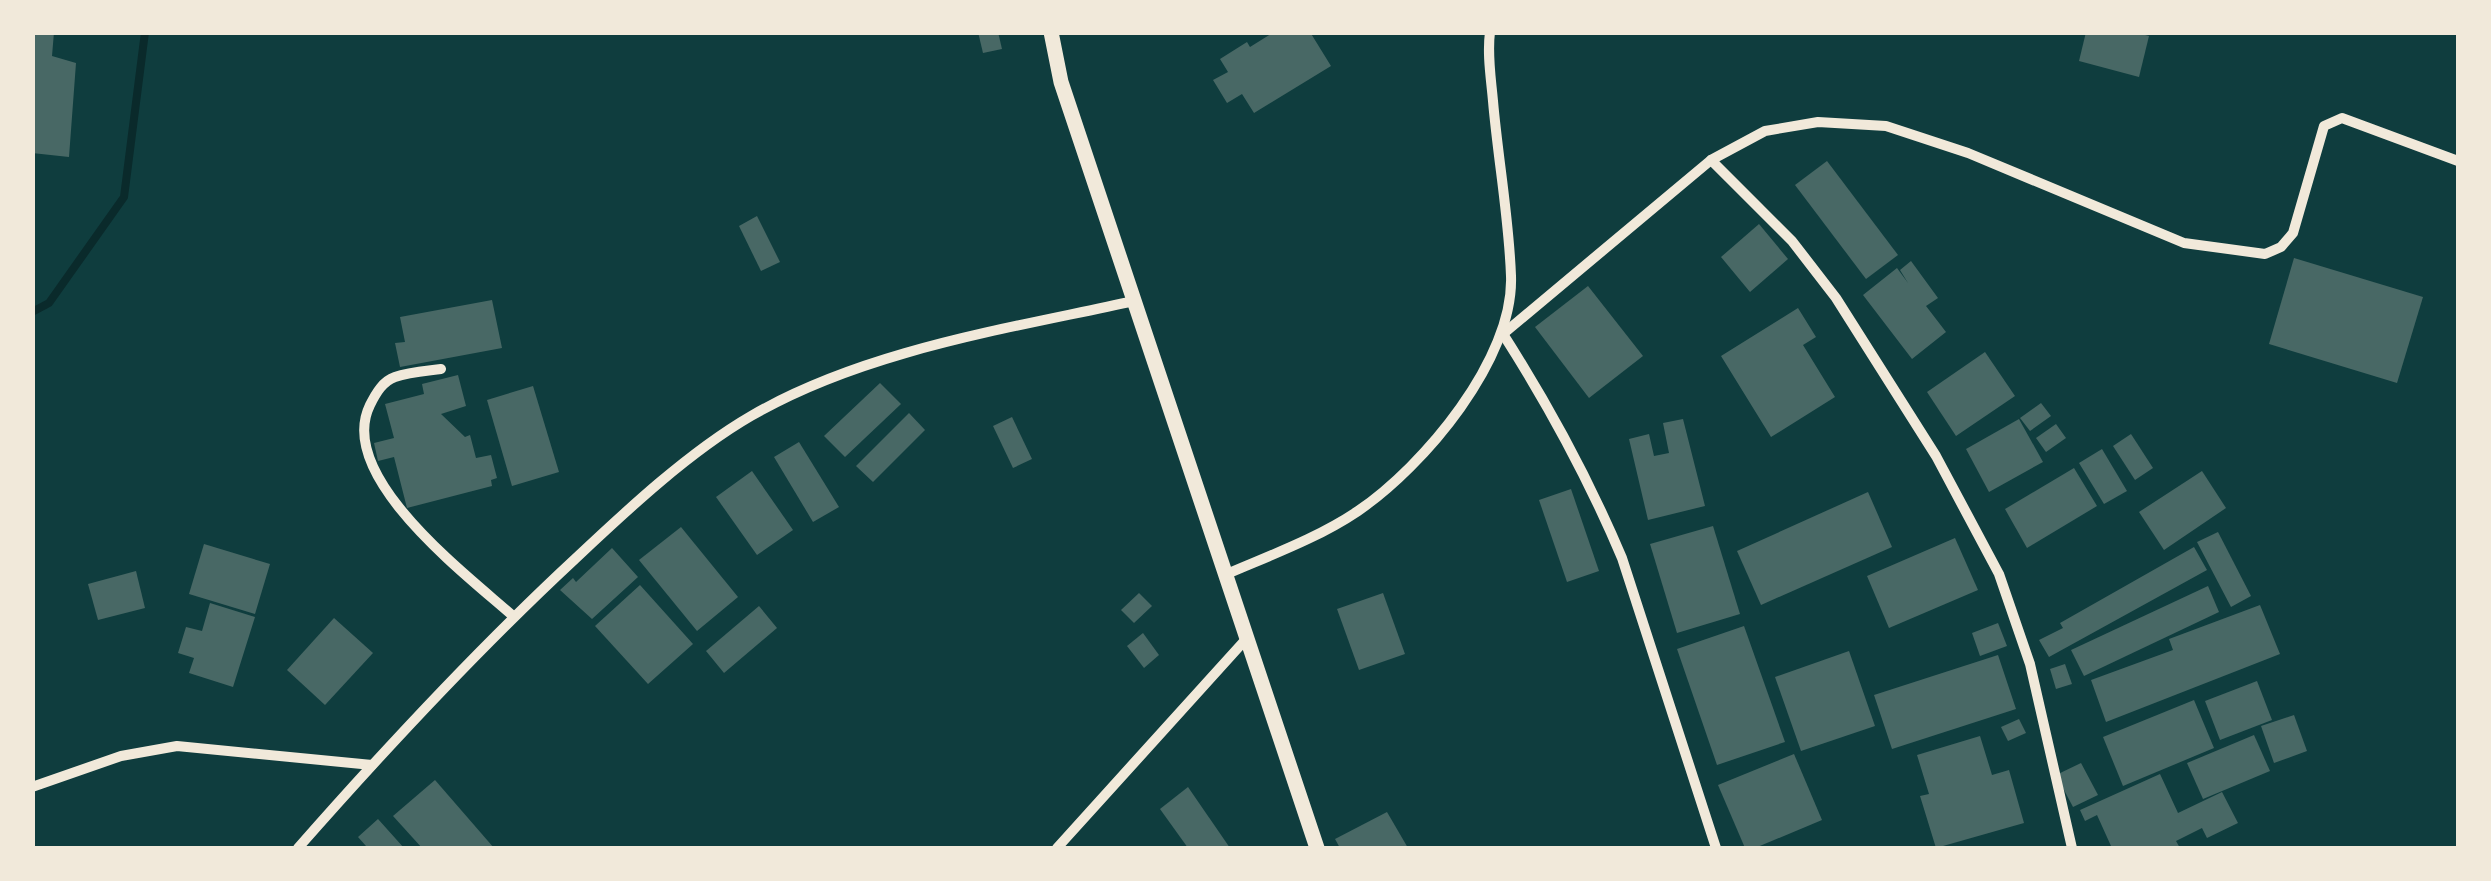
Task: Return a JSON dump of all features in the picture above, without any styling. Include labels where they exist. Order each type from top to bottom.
[{"type":"main road","points":[[1052,32],[1061,82],[1317,848]]},
{"type":"street","points":[[1227,574],[1297,545],[1356,512],[1397,480],[1434,442],[1480,376],[1503,334],[1510,311],[1511,276],[1490,32]]},
{"type":"street","points":[[1503,334],[1711,160],[1765,131],[1818,122],[1886,126],[1968,153],[2184,243],[2265,254],[2281,247],[2292,234],[2324,126],[2330,122],[2342,118],[2458,161]]},
{"type":"street","points":[[1711,160],[1792,241],[1836,298],[1936,456],[2000,574],[2030,664],[2072,848]]},
{"type":"street","points":[[298,848],[372,764],[514,616],[628,508],[750,416],[814,386],[912,352],[1134,301]]},
{"type":"street","points":[[1503,334],[1546,401],[1616,544],[1716,848]]},
{"type":"street","points":[[441,369],[391,378],[378,390],[367,410],[362,434],[369,459],[391,497],[436,548],[514,616]]},
{"type":"street","points":[[1056,848],[1247,638]]},
{"type":"street","points":[[32,787],[121,756],[177,746],[372,764]]},
{"type":"building","points":[[32,32],[54,32],[52,56],[76,63],[69,157],[32,153]]},
{"type":"building","points":[[978,32],[998,32],[1002,49],[983,53]]},
{"type":"building","points":[[1274,32],[1310,32],[1331,66],[1254,113],[1242,94],[1227,103],[1213,80],[1228,72],[1220,59],[1247,42],[1250,47]]},
{"type":"building","points":[[2086,32],[2134,32],[2149,36],[2139,77],[2079,61]]},
{"type":"building","points":[[1827,161],[1898,255],[1866,279],[1795,185]]},
{"type":"building","points":[[757,216],[780,262],[761,271],[739,226]]},
{"type":"building","points":[[1759,224],[1788,259],[1750,292],[1721,257]]},
{"type":"building","points":[[2294,258],[2423,297],[2397,383],[2269,344]]},
{"type":"building","points":[[1911,261],[1938,298],[1926,306],[1946,332],[1912,359],[1863,295],[1897,268],[1908,283],[1900,270]]},
{"type":"building","points":[[1588,286],[1643,356],[1589,398],[1535,327]]},
{"type":"building","points":[[492,300],[502,348],[400,367],[395,343],[405,342],[400,317]]},
{"type":"building","points":[[1798,308],[1816,337],[1803,345],[1835,397],[1771,437],[1721,356]]},
{"type":"building","points":[[1985,352],[2015,396],[1956,436],[1927,392]]},
{"type":"building","points":[[458,375],[466,406],[441,414],[465,437],[470,435],[476,458],[491,455],[497,478],[491,480],[492,486],[407,508],[394,457],[378,461],[374,443],[394,438],[385,404],[424,394],[422,384]]},
{"type":"building","points":[[880,383],[901,404],[845,457],[824,436]]},
{"type":"building","points":[[533,386],[559,472],[512,486],[487,400]]},
{"type":"building","points":[[2041,403],[2051,416],[2030,431],[2020,418]]},
{"type":"building","points":[[909,413],[925,430],[873,482],[856,466]]},
{"type":"building","points":[[1012,417],[1032,459],[1013,468],[993,426]]},
{"type":"building","points":[[1683,419],[1705,506],[1648,520],[1629,439],[1649,434],[1654,456],[1669,453],[1663,423]]},
{"type":"building","points":[[2019,419],[2043,462],[1989,492],[1966,449]]},
{"type":"building","points":[[2056,424],[2066,438],[2046,452],[2036,438]]},
{"type":"building","points":[[2131,434],[2153,468],[2135,480],[2113,446]]},
{"type":"building","points":[[799,442],[839,507],[813,522],[774,457]]},
{"type":"building","points":[[2102,449],[2127,491],[2104,504],[2079,463]]},
{"type":"building","points":[[2074,468],[2097,506],[2027,548],[2005,509]]},
{"type":"building","points":[[752,471],[793,530],[757,555],[716,497]]},
{"type":"building","points":[[2202,471],[2226,508],[2164,550],[2139,512]]},
{"type":"building","points":[[1571,489],[1599,571],[1567,582],[1539,500]]},
{"type":"building","points":[[1868,492],[1892,547],[1761,605],[1737,551]]},
{"type":"building","points":[[1713,526],[1740,614],[1677,633],[1650,544]]},
{"type":"building","points":[[681,527],[738,597],[697,631],[639,560]]},
{"type":"building","points":[[2218,532],[2251,596],[2231,607],[2197,542]]},
{"type":"building","points":[[1955,538],[1978,590],[1889,628],[1867,576]]},
{"type":"building","points":[[204,544],[270,564],[255,614],[189,594]]},
{"type":"building","points":[[2194,547],[2207,570],[2049,657],[2039,640],[2063,628],[2060,623]]},
{"type":"building","points":[[612,548],[638,577],[592,619],[560,590],[573,578],[576,582]]},
{"type":"building","points":[[136,571],[145,608],[98,620],[88,584]]},
{"type":"building","points":[[640,585],[693,644],[648,684],[595,626]]},
{"type":"building","points":[[2208,586],[2219,612],[2084,676],[2071,650]]},
{"type":"building","points":[[1139,593],[1152,606],[1134,623],[1121,610]]},
{"type":"building","points":[[1383,593],[1405,654],[1359,670],[1337,609]]},
{"type":"building","points":[[210,603],[255,617],[233,687],[189,673],[194,658],[178,653],[186,627],[202,631]]},
{"type":"building","points":[[2260,605],[2280,654],[2106,722],[2091,680],[2173,650],[2169,639]]},
{"type":"building","points":[[759,606],[777,628],[724,673],[706,651]]},
{"type":"building","points":[[334,618],[373,653],[325,705],[287,670]]},
{"type":"building","points":[[1998,623],[2007,646],[1980,656],[1972,633]]},
{"type":"building","points":[[1744,626],[1785,742],[1717,765],[1677,649]]},
{"type":"building","points":[[1143,633],[1159,655],[1144,668],[1127,646]]},
{"type":"building","points":[[1849,651],[1875,726],[1801,751],[1775,677]]},
{"type":"building","points":[[1998,655],[2016,709],[1892,749],[1874,695]]},
{"type":"building","points":[[2065,664],[2072,684],[2056,689],[2050,669]]},
{"type":"building","points":[[2257,681],[2272,720],[2220,740],[2205,701]]},
{"type":"building","points":[[2194,700],[2214,748],[2123,786],[2103,737]]},
{"type":"building","points":[[2294,715],[2307,751],[2274,763],[2261,726]]},
{"type":"building","points":[[2019,719],[2026,733],[2008,741],[2001,727]]},
{"type":"building","points":[[2254,735],[2270,771],[2203,799],[2187,763]]},
{"type":"building","points":[[1980,736],[1992,775],[2009,770],[2024,823],[1936,848],[1920,796],[1929,794],[1917,755]]},
{"type":"building","points":[[1794,754],[1822,820],[1755,848],[1745,848],[1718,785]]},
{"type":"building","points":[[2081,763],[2098,795],[2073,807],[2056,775]]},
{"type":"building","points":[[2160,774],[2178,813],[2222,792],[2238,823],[2207,838],[2202,828],[2176,841],[2180,848],[2106,848],[2111,846],[2097,815],[2085,821],[2080,810]]},
{"type":"building","points":[[435,780],[494,848],[422,848],[393,816]]},
{"type":"building","points":[[1188,787],[1230,848],[1188,848],[1160,809]]},
{"type":"building","points":[[1387,812],[1408,848],[1340,848],[1335,839]]},
{"type":"building","points":[[378,819],[404,848],[364,848],[358,837]]},
{"type":"waterway","points":[[32,312],[49,303],[124,197],[145,32]]}]
